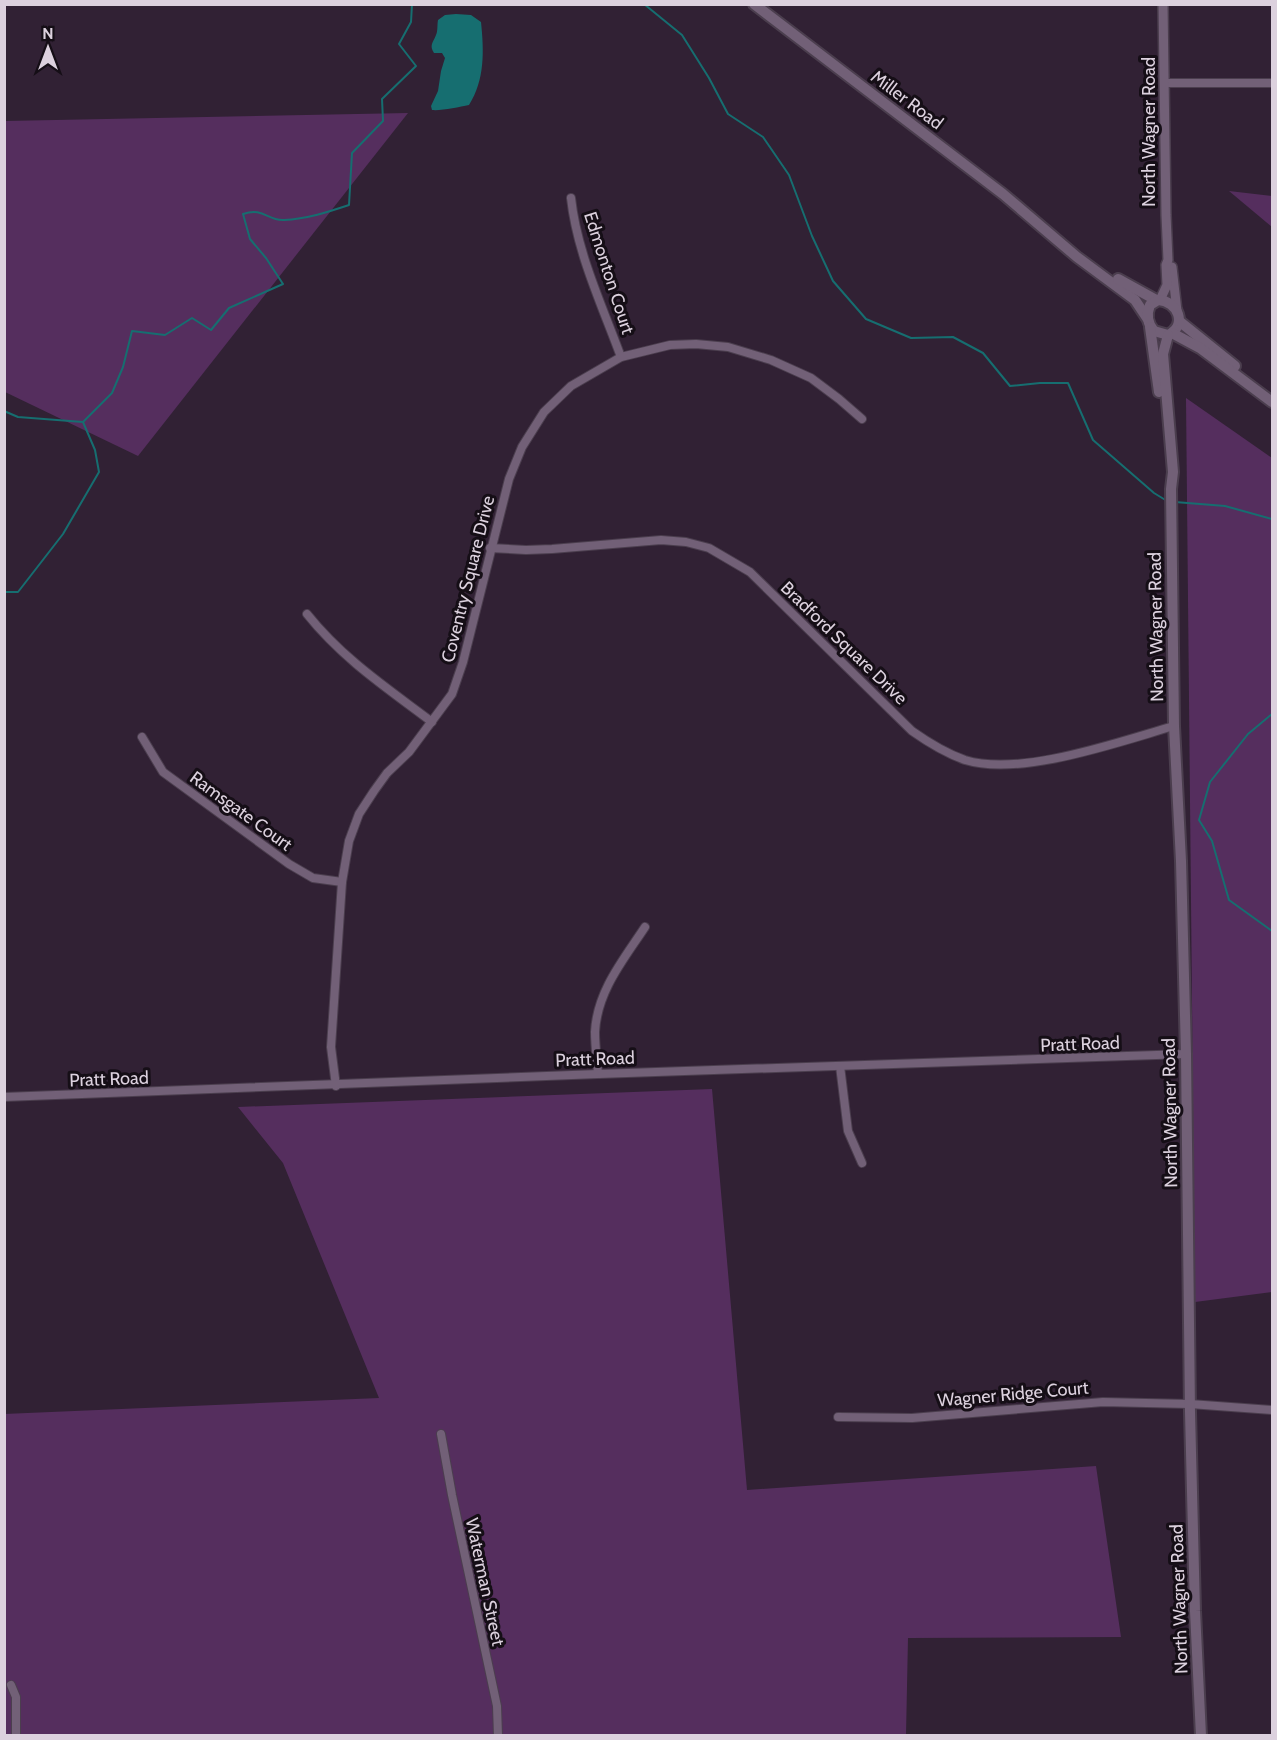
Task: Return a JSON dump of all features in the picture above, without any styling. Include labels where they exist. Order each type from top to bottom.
[{"type":"main road","name":"Miller Road","points":[[754,4],[1004,194],[1077,257],[1135,300],[1149,322]]},
{"type":"main road","name":"Miller Road","points":[[1039,223],[1128,286],[1158,300]]},
{"type":"main road","points":[[1272,396],[1178,316],[1170,302],[1158,300],[1150,305],[1149,322],[1159,333],[1170,334],[1200,348],[1272,402]]},
{"type":"main road","points":[[1170,334],[1176,329],[1178,316]]},
{"type":"main road","name":"North Wagner Road","points":[[1149,322],[1159,384],[1171,492]]},
{"type":"main road","name":"North Wagner Road","points":[[1170,334],[1163,354],[1173,472],[1171,508],[1174,726],[1181,861],[1186,1054],[1190,1404],[1195,1611],[1201,1736]]},
{"type":"street","name":"North Wagner Road","points":[[1158,300],[1167,285],[1168,260],[1163,4]]},
{"type":"street","points":[[1165,83],[1272,83]]},
{"type":"street","name":"Edmonton Court","points":[[571,198],[579,243],[621,357]]},
{"type":"street","name":"North Wagner Road","points":[[1168,260],[1171,263],[1178,316]]},
{"type":"street","name":"Coventry Square Drive","points":[[336,1086],[331,1047],[342,882],[349,841],[359,814],[387,773],[409,752],[452,694],[464,662],[490,548],[509,480],[522,447],[544,412],[571,386],[621,357],[670,345],[696,344],[728,347],[771,360],[811,378],[862,419]]},
{"type":"street","name":"Bradford Square Drive","points":[[490,548],[552,549],[661,540],[686,542],[709,548],[750,572],[912,732],[936,748],[967,760],[995,764],[1053,759],[1174,726]]},
{"type":"street","points":[[307,614],[327,639],[357,667],[432,722]]},
{"type":"street","name":"Ramsgate Court","points":[[142,737],[163,772],[240,829],[313,878],[342,882]]},
{"type":"street","points":[[598,1074],[595,1032],[599,1007],[606,988],[622,960],[645,927]]},
{"type":"street","name":"Pratt Road","points":[[4,1097],[1186,1054]]},
{"type":"street","points":[[840,1066],[848,1131],[862,1163]]},
{"type":"street","name":"Wagner Ridge Court","points":[[838,1417],[912,1418],[1102,1402],[1190,1404],[1272,1410]]},
{"type":"street","name":"Waterman Street","points":[[441,1434],[453,1503],[497,1706],[498,1736]]},
{"type":"street","points":[[11,1685],[16,1697],[16,1736]]},
{"type":"shaded area","points":[[445,15],[471,15],[481,22],[483,54],[481,75],[469,105],[432,110],[431,106],[438,91],[445,58],[442,53],[434,53],[432,48],[438,20]]},
{"type":"shaded area","points":[[408,113],[138,456],[5,392],[5,121]]},
{"type":"shaded area","points":[[1229,191],[1272,196],[1272,227]]},
{"type":"shaded area","points":[[1186,398],[1272,458],[1272,1292],[1195,1302]]},
{"type":"shaded area","points":[[712,1089],[747,1490],[1096,1466],[1121,1637],[908,1638],[906,1735],[5,1735],[4,1414],[379,1398],[283,1163],[238,1107]]},
{"type":"waterway","points":[[83,422],[112,393],[123,367],[132,331],[165,335],[192,318],[211,330],[229,308],[283,284],[250,239],[243,214],[256,212],[278,220],[293,219],[317,215],[349,205],[352,153],[383,121],[382,99],[416,66],[399,44],[411,22],[412,4]]},
{"type":"waterway","points":[[644,4],[682,35],[728,114],[763,137],[789,175],[812,236],[833,281],[866,319],[911,338],[953,337],[983,353],[1010,386],[1068,383],[1093,440],[1154,493],[1167,501]]},
{"type":"waterway","points":[[4,411],[18,417],[83,422]]},
{"type":"waterway","points":[[4,592],[18,592],[63,534],[99,472],[95,450],[83,422]]},
{"type":"waterway","points":[[1175,502],[1225,506],[1272,519]]},
{"type":"waterway","points":[[1272,714],[1248,734],[1210,782],[1199,820],[1212,841],[1229,900],[1272,931]]}]
